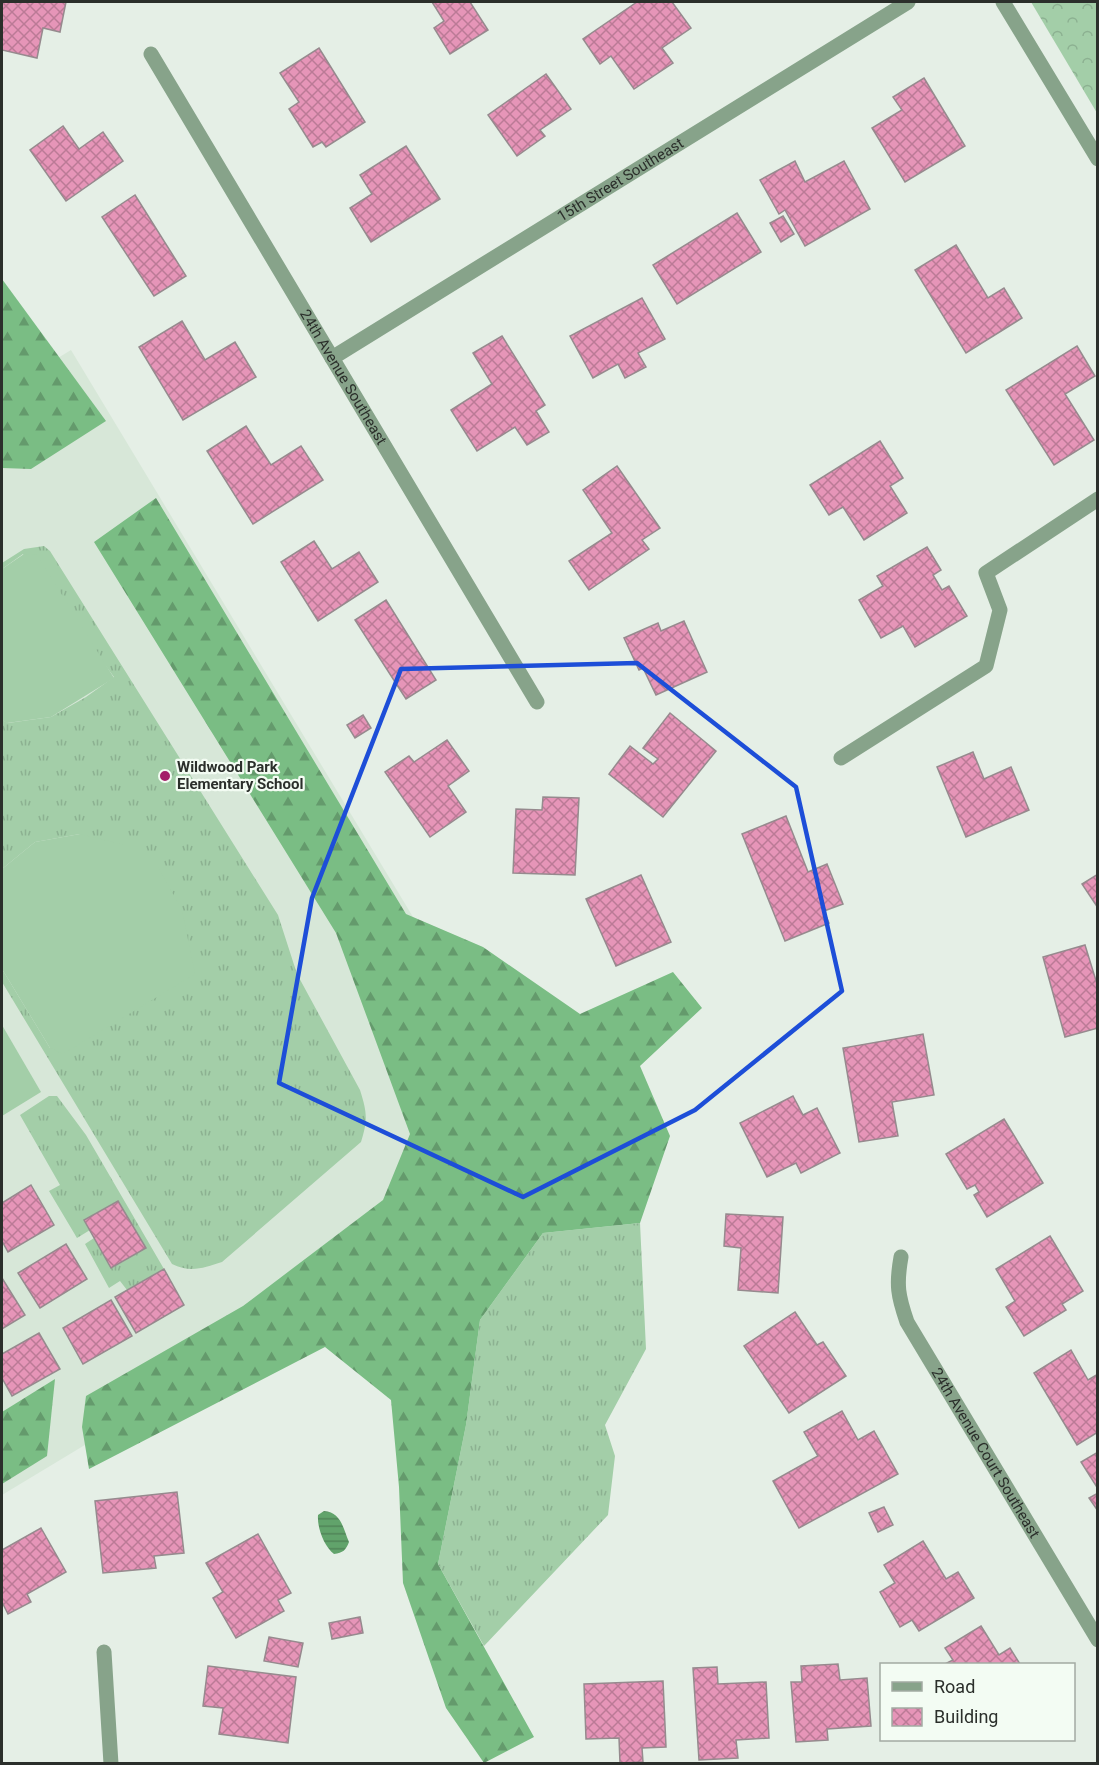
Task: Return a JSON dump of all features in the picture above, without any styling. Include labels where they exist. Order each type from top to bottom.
[{"type":"street","name":"15th Street Southeast","points":[[332,358],[908,2]]},
{"type":"street","points":[[1003,2],[1098,159]]},
{"type":"street","name":"24th Avenue Southeast","points":[[151,54],[537,702]]},
{"type":"street","points":[[841,758],[986,666],[1000,610],[986,573],[1098,499]]},
{"type":"street","name":"24th Avenue Court Southeast","points":[[901,1257],[898,1298],[907,1322],[1098,1640]]},
{"type":"street","points":[[104,1652],[111,1764]]},
{"type":"highlighted area","points":[[637,663],[796,787],[842,991],[695,1110],[523,1197],[279,1083],[312,898],[401,669]]},
{"type":"shaded area","name":"Wildwood Park Elementary School","points":[[71,350],[559,1159],[2,1495],[2,392]]},
{"type":"shaded area","points":[[324,1511],[334,1514],[343,1526],[349,1542],[340,1553],[334,1554],[322,1536],[318,1515]]},
{"type":"green space","points":[[1031,2],[1097,2],[1097,113]]},
{"type":"green space","points":[[2,279],[106,421],[31,469],[2,468]]},
{"type":"green space","points":[[156,498],[406,914],[483,947],[580,1014],[673,972],[702,1008],[640,1066],[670,1136],[640,1223],[543,1233],[480,1320],[466,1425],[438,1564],[534,1737],[484,1763],[446,1708],[403,1583],[399,1487],[391,1400],[325,1347],[89,1469],[82,1427],[86,1396],[243,1306],[383,1200],[410,1134],[336,933],[94,542]]},
{"type":"green space","points":[[44,546],[50,551],[278,915],[297,974],[360,1090],[364,1104],[366,1122],[361,1142],[222,1262],[203,1268],[191,1269],[172,1264],[2,982],[2,969],[50,1048],[80,834],[35,842],[2,869],[2,720],[8,723],[51,717],[86,697],[114,677],[23,554],[2,569],[2,563],[24,549]]},
{"type":"green space","points":[[24,554],[37,555],[114,678],[51,717],[7,723],[2,720],[2,569]]},
{"type":"green space","points":[[80,834],[125,845],[158,867],[182,910],[195,974],[63,1054],[50,1048],[2,969],[2,869],[35,842]]},
{"type":"green space","points":[[2,1025],[41,1092],[2,1116]]},
{"type":"green space","points":[[49,1096],[57,1096],[86,1135],[164,1269],[127,1290],[120,1281],[109,1288],[85,1244],[94,1238],[112,1268],[145,1248],[118,1201],[84,1220],[90,1230],[77,1238],[49,1191],[60,1185],[20,1115]]},
{"type":"green space","points":[[640,1223],[646,1349],[605,1425],[615,1456],[608,1515],[484,1646],[438,1564],[466,1425],[480,1320],[543,1233]]},
{"type":"green space","points":[[55,1379],[47,1456],[2,1484],[2,1412]]},
{"type":"building","points":[[2,2],[66,2],[60,32],[43,28],[37,58],[2,50]]},
{"type":"building","points":[[432,2],[470,2],[488,30],[450,54],[434,28],[444,21]]},
{"type":"building","points":[[637,2],[672,2],[691,28],[662,48],[673,63],[634,89],[611,56],[600,64],[583,39]]},
{"type":"building","points":[[319,48],[365,122],[326,147],[322,142],[313,147],[289,109],[299,102],[280,73]]},
{"type":"building","points":[[546,74],[571,109],[540,130],[545,136],[517,156],[488,115]]},
{"type":"building","points":[[924,78],[965,146],[905,182],[872,128],[902,110],[893,97]]},
{"type":"building","points":[[63,126],[79,149],[103,132],[123,161],[66,201],[30,150]]},
{"type":"building","points":[[406,146],[440,199],[371,242],[350,208],[372,194],[360,175]]},
{"type":"building","points":[[795,161],[805,182],[844,161],[870,209],[805,246],[785,210],[779,214],[760,180]]},
{"type":"building","points":[[135,195],[186,276],[154,296],[102,217]]},
{"type":"building","points":[[737,213],[761,252],[677,304],[653,265]]},
{"type":"building","points":[[783,216],[794,234],[781,242],[770,223]]},
{"type":"building","points":[[956,245],[988,298],[1004,288],[1022,318],[966,353],[915,270]]},
{"type":"building","points":[[642,298],[665,339],[638,353],[646,367],[625,378],[618,364],[593,378],[570,336]]},
{"type":"building","points":[[182,321],[205,360],[235,342],[256,377],[183,420],[139,347]]},
{"type":"building","points":[[502,336],[545,405],[536,411],[549,432],[527,445],[515,427],[477,451],[451,410],[492,384],[473,353]]},
{"type":"building","points":[[1077,346],[1095,376],[1065,394],[1094,440],[1054,465],[1006,390]]},
{"type":"building","points":[[246,426],[271,465],[301,446],[323,480],[253,524],[207,451]]},
{"type":"building","points":[[880,441],[903,478],[890,486],[907,513],[864,540],[843,507],[829,515],[810,485]]},
{"type":"building","points":[[617,466],[660,528],[642,540],[649,549],[589,590],[569,561],[612,533],[583,490]]},
{"type":"building","points":[[314,541],[332,569],[359,552],[378,582],[318,621],[281,562]]},
{"type":"building","points":[[927,547],[941,570],[933,575],[942,590],[949,586],[967,616],[915,647],[903,626],[881,638],[859,600],[883,586],[877,576]]},
{"type":"building","points":[[386,600],[436,680],[406,699],[355,620]]},
{"type":"building","points":[[684,621],[707,672],[656,695],[643,668],[639,670],[624,638],[658,623],[661,631]]},
{"type":"building","points":[[670,713],[716,751],[663,817],[609,774],[630,746],[653,764],[658,759],[643,748]]},
{"type":"building","points":[[363,715],[371,728],[355,738],[347,725]]},
{"type":"building","points":[[447,740],[469,771],[448,786],[466,812],[430,837],[385,772],[409,756],[414,762]]},
{"type":"building","points":[[973,752],[984,779],[1011,767],[1029,810],[966,837],[937,767]]},
{"type":"building","points":[[543,797],[579,798],[575,875],[513,873],[516,809],[542,810]]},
{"type":"building","points":[[786,816],[808,872],[827,864],[843,904],[824,911],[829,923],[785,941],[742,834]]},
{"type":"building","points":[[1098,874],[1098,908],[1082,884]]},
{"type":"building","points":[[641,875],[671,942],[616,966],[586,899]]},
{"type":"building","points":[[1085,945],[1098,987],[1098,1028],[1065,1037],[1043,957]]},
{"type":"building","points":[[923,1034],[934,1095],[892,1102],[898,1136],[859,1142],[843,1048]]},
{"type":"building","points":[[793,1096],[803,1115],[817,1108],[840,1153],[801,1173],[796,1163],[767,1177],[740,1123]]},
{"type":"building","points":[[1004,1119],[1043,1183],[987,1217],[974,1195],[979,1192],[975,1185],[967,1189],[946,1154]]},
{"type":"building","points":[[31,1185],[54,1225],[8,1252],[2,1241],[2,1203]]},
{"type":"building","points":[[118,1201],[146,1248],[111,1268],[84,1220]]},
{"type":"building","points":[[726,1214],[783,1217],[778,1293],[738,1290],[741,1248],[724,1246]]},
{"type":"building","points":[[1050,1236],[1083,1291],[1062,1304],[1066,1310],[1024,1336],[1006,1307],[1015,1301],[996,1269]]},
{"type":"building","points":[[66,1244],[87,1279],[40,1308],[18,1273]]},
{"type":"building","points":[[164,1269],[184,1305],[136,1333],[115,1297]]},
{"type":"building","points":[[2,1278],[25,1315],[2,1329]]},
{"type":"building","points":[[111,1300],[132,1336],[83,1364],[63,1328]]},
{"type":"building","points":[[795,1312],[817,1345],[823,1342],[846,1376],[789,1413],[744,1346]]},
{"type":"building","points":[[39,1333],[60,1369],[12,1396],[2,1378],[2,1354]]},
{"type":"building","points":[[1071,1350],[1088,1380],[1098,1374],[1098,1432],[1077,1445],[1034,1373]]},
{"type":"building","points":[[842,1411],[858,1440],[874,1431],[898,1474],[799,1528],[773,1481],[818,1456],[804,1432]]},
{"type":"building","points":[[1098,1452],[1098,1489],[1081,1462]]},
{"type":"building","points":[[177,1492],[184,1553],[154,1556],[156,1568],[103,1573],[95,1501]]},
{"type":"building","points":[[1098,1493],[1098,1511],[1089,1498]]},
{"type":"building","points":[[884,1507],[893,1525],[878,1532],[869,1513]]},
{"type":"building","points":[[41,1528],[66,1572],[27,1594],[31,1602],[8,1614],[2,1602],[2,1550]]},
{"type":"building","points":[[258,1534],[291,1593],[278,1600],[284,1611],[236,1638],[213,1598],[223,1592],[206,1563]]},
{"type":"building","points":[[923,1541],[946,1579],[958,1572],[974,1598],[919,1631],[912,1620],[900,1627],[880,1592],[895,1583],[884,1565]]},
{"type":"building","points":[[360,1617],[363,1633],[332,1639],[329,1623]]},
{"type":"building","points":[[981,1626],[999,1655],[1010,1648],[1019,1663],[947,1663],[953,1660],[945,1648]]},
{"type":"building","points":[[269,1637],[303,1643],[298,1667],[264,1661]]},
{"type":"building","points":[[838,1664],[840,1680],[867,1678],[871,1726],[827,1729],[828,1740],[796,1742],[791,1682],[802,1682],[801,1666]]},
{"type":"building","points":[[208,1666],[296,1677],[288,1743],[219,1734],[223,1708],[203,1706]]},
{"type":"building","points":[[717,1667],[718,1684],[766,1682],[769,1738],[736,1740],[738,1758],[699,1760],[693,1668]]},
{"type":"building","points":[[663,1681],[666,1747],[642,1748],[643,1762],[620,1763],[619,1738],[586,1739],[584,1684]]},
{"type":"place","name":"Wildwood Park Elementary School","points":[[165,776]]}]
